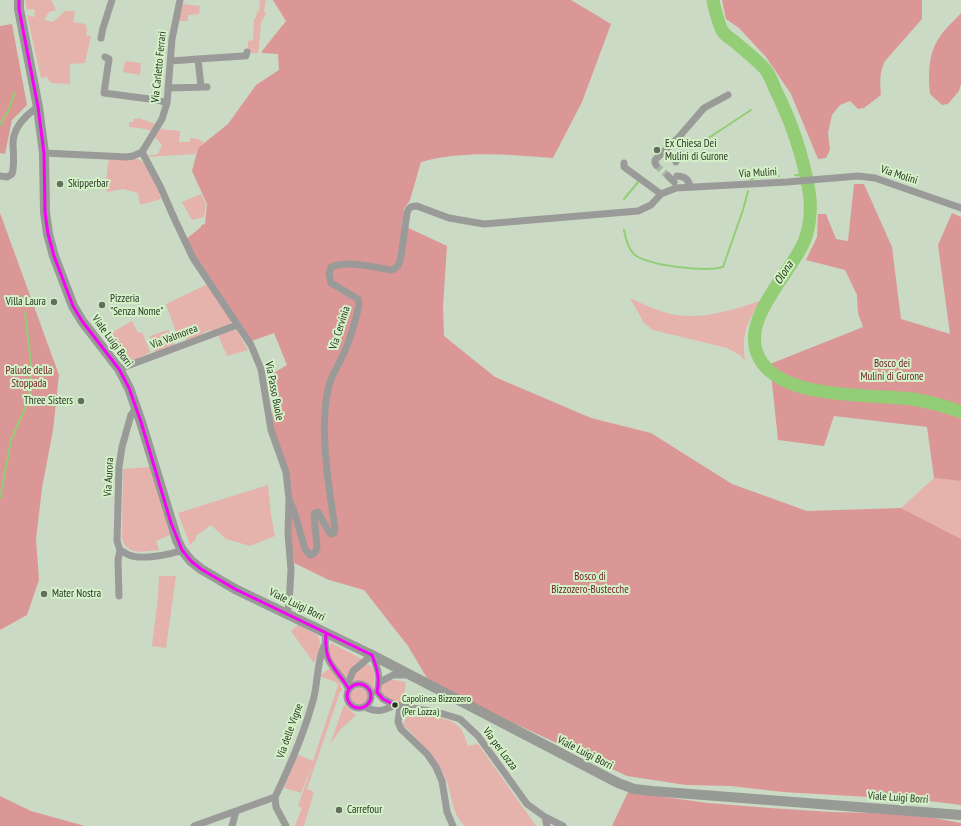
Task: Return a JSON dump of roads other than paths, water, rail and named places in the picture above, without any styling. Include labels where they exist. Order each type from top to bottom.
[{"type":"main road","name":"Viale Luigi Borri","points":[[19,0],[20,16],[38,106],[44,152],[45,212],[48,234],[54,256],[73,306],[82,321],[119,369],[129,388],[152,454],[171,523],[182,550],[191,561],[201,569],[235,589],[372,655],[618,783],[634,789],[961,815]]},
{"type":"street","points":[[101,38],[112,0]]},
{"type":"street","name":"Via Carletto Ferrari","points":[[142,152],[162,119],[167,103],[172,39],[180,0]]},
{"type":"street","points":[[170,61],[246,56],[247,52]]},
{"type":"street","points":[[105,57],[109,59],[104,93],[157,100],[167,103]]},
{"type":"street","points":[[168,88],[204,87],[198,59]]},
{"type":"street","points":[[656,165],[655,160],[678,138],[704,108],[728,94]]},
{"type":"street","points":[[0,176],[7,177],[12,174],[14,169],[13,142],[15,132],[30,112],[38,106]]},
{"type":"street","points":[[44,152],[127,157],[142,152]]},
{"type":"street","name":"Via Passo Buole","points":[[142,152],[160,186],[193,258],[251,345],[261,369],[271,430],[286,472],[289,498],[288,533],[291,570],[287,614]]},
{"type":"street","points":[[681,154],[677,158],[675,176],[682,176],[688,180],[690,187]]},
{"type":"street","points":[[624,163],[624,167],[661,194]]},
{"type":"street","name":"Via Mulini","points":[[589,214],[638,211],[651,205],[675,176],[690,187],[787,182],[827,178]]},
{"type":"street","name":"Via Molini","points":[[827,178],[858,176],[874,178],[961,208]]},
{"type":"street","name":"Via Cervinia","points":[[289,498],[305,549],[310,554],[314,554],[317,547],[314,514],[318,512],[331,534],[334,533],[335,529],[326,450],[325,417],[328,390],[333,372],[342,357],[359,305],[358,299],[331,282],[329,274],[331,267],[340,264],[354,264],[391,270],[396,268],[401,257],[407,213],[409,208],[412,206],[417,206],[449,218],[484,224],[589,214]]},
{"type":"street","name":"Via Valmorea","points":[[119,369],[237,325]]},
{"type":"street","name":"Via Aurora","points":[[119,596],[119,467],[122,447],[130,418],[136,408]]},
{"type":"street","points":[[120,550],[130,555],[158,556],[182,550]]},
{"type":"street","name":"Via delle Vigne","points":[[275,797],[308,715],[317,683],[320,657],[324,646],[326,633]]},
{"type":"street","points":[[324,646],[329,663],[348,688]]},
{"type":"street","points":[[380,682],[372,655],[353,670],[347,698],[350,705],[357,709],[365,707],[371,701],[380,682],[392,675],[409,675]]},
{"type":"street","points":[[319,669],[329,663]]},
{"type":"street","points":[[348,688],[355,685],[363,685],[367,686],[374,693]]},
{"type":"street","name":"Via per Lozza","points":[[374,693],[397,706],[440,713],[460,719],[478,736],[527,804],[545,817],[563,826]]},
{"type":"street","points":[[397,706],[398,722],[401,729],[427,754],[436,767],[442,781],[447,812],[453,826]]},
{"type":"street","name":"Via per Lozza","points":[[365,707],[373,711],[384,711],[397,706]]},
{"type":"street","points":[[194,826],[275,797],[276,807],[286,826]]},
{"type":"street","points":[[232,826],[236,811]]},
{"type":"street","points":[[545,817],[547,826]]},
{"type":"waterway","name":"Olona","points":[[713,0],[717,17],[723,32],[758,62],[770,77],[787,115],[796,140],[804,165],[809,191],[810,219],[805,240],[795,259],[775,288],[758,319],[755,335],[756,350],[763,364],[776,376],[792,384],[812,390],[913,399],[937,404],[961,412]]},
{"type":"waterway","points":[[0,125],[8,111],[15,92]]},
{"type":"waterway","points":[[707,139],[751,110]]},
{"type":"waterway","points":[[795,175],[805,175]]},
{"type":"waterway","points":[[751,180],[757,176],[779,176]]},
{"type":"waterway","points":[[624,199],[639,181]]},
{"type":"waterway","points":[[624,230],[631,250],[635,255],[642,259],[678,267],[704,269],[723,267],[748,191]]},
{"type":"waterway","points":[[0,498],[11,440],[27,403],[31,388],[31,364],[25,312]]},
{"type":"tunnel","points":[[656,165],[668,176]]},
{"type":"place","name":"Ex Chiesa Dei Mulini di Gurone","points":[[657,150]]},
{"type":"place","name":"Skipperbar","points":[[60,184]]},
{"type":"place","name":"Villa Laura","points":[[54,302]]},
{"type":"place","name":"Pizzeria \"Senza Nome\"","points":[[102,305]]},
{"type":"place","name":"Three Sisters","points":[[81,401]]},
{"type":"place","name":"Mater Nostra","points":[[44,594]]},
{"type":"place","name":"Capolinea Bizzozero (Per Lozza)","points":[[395,705]]},
{"type":"place","name":"Carrefour","points":[[339,810]]},
{"type":"park label","name":"Bosco dei Mulini di Gurone","points":[[892,370]]},
{"type":"park label","name":"Palude della Stoppada","points":[[29,377]]},
{"type":"park label","name":"Bosco di Bizzozero-Bustecche","points":[[590,583]]}]
